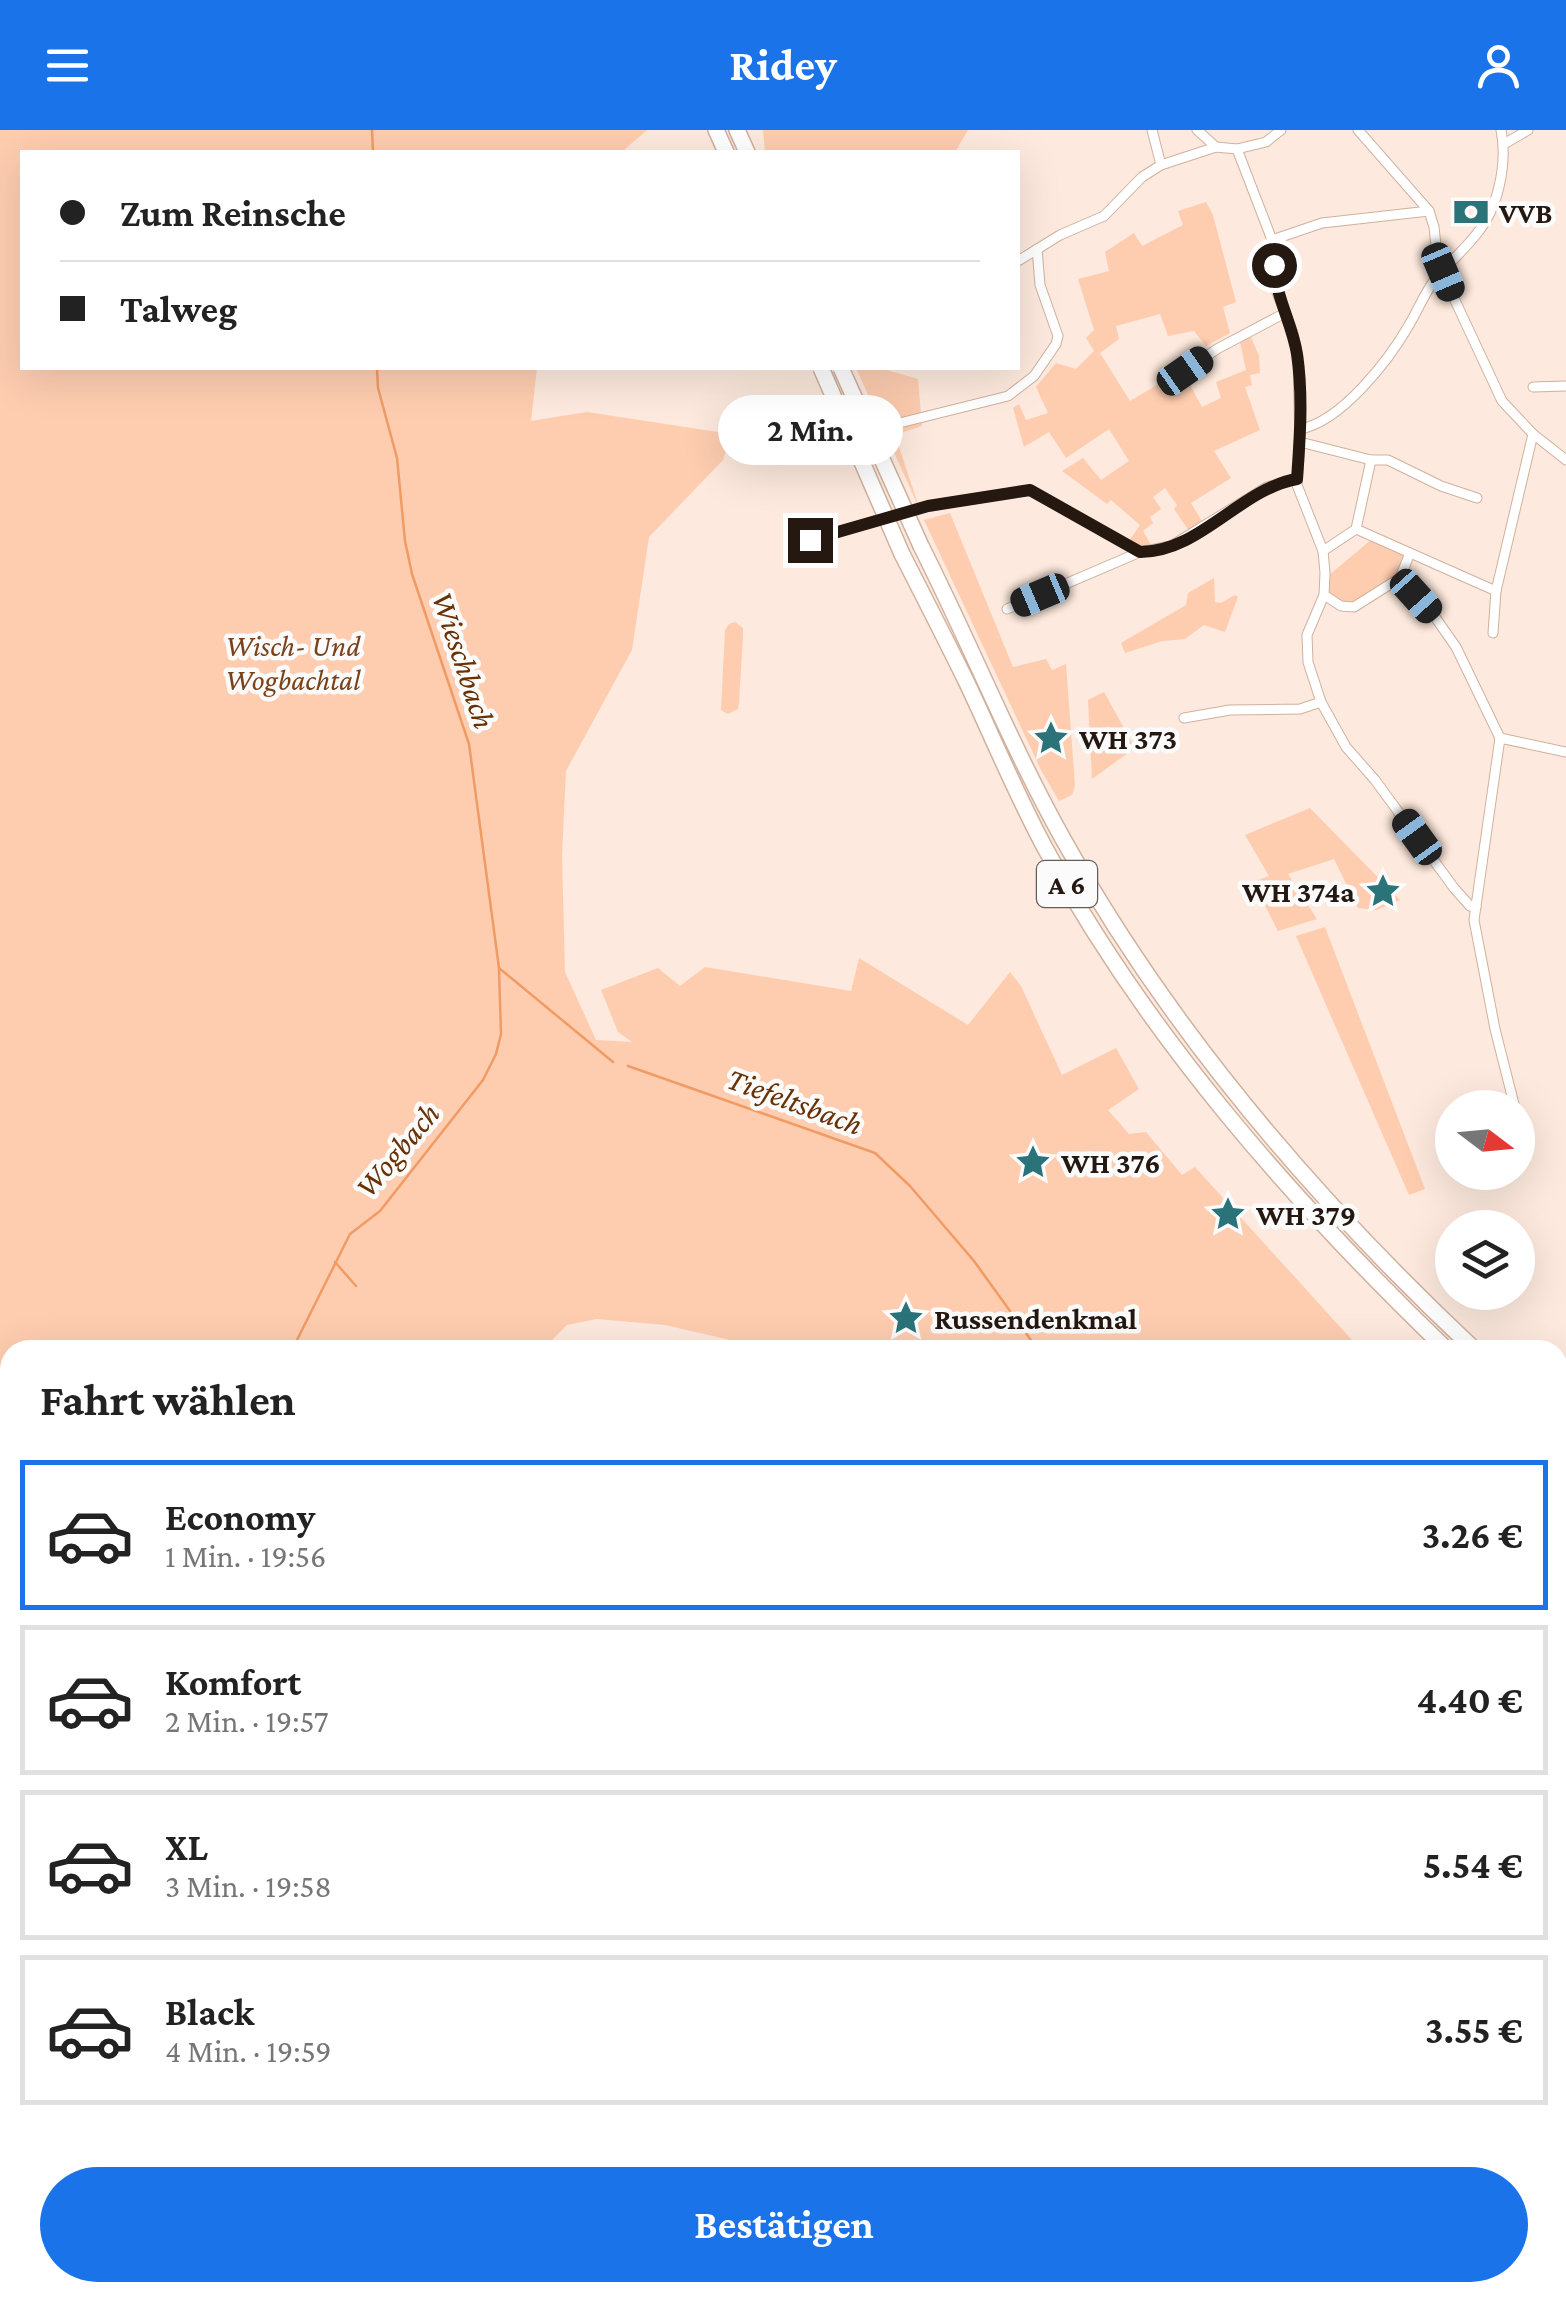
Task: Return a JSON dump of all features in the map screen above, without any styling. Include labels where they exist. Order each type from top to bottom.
[{"type":"highway","name":"A 6","points":[[822,370],[902,554],[1046,848],[1144,1002],[1264,1159],[1330,1234],[1437,1340]]},
{"type":"highway","name":"A 6","points":[[842,370],[1010,738],[1063,839],[1160,992],[1278,1146],[1380,1258],[1464,1340]]},
{"type":"street","points":[[1152,130],[1161,165]]},
{"type":"street","points":[[1197,130],[1216,148]]},
{"type":"street","points":[[1020,261],[1104,216],[1142,176],[1161,165],[1216,148],[1236,149],[1266,142],[1281,130]]},
{"type":"street","points":[[1358,130],[1429,210],[1436,258],[1502,401],[1566,460]]},
{"type":"street","points":[[1300,429],[1320,424],[1350,399],[1401,338],[1431,285],[1479,231],[1493,208],[1504,144],[1501,130]]},
{"type":"street","points":[[1504,144],[1528,130]]},
{"type":"street","points":[[1236,149],[1272,240],[1276,290],[1298,358],[1297,479],[1323,551],[1324,594],[1310,625],[1306,646],[1321,702],[1351,755],[1454,888],[1470,906],[1476,907]]},
{"type":"street","points":[[1272,240],[1322,224],[1429,210]]},
{"type":"street","points":[[831,440],[1008,396],[1022,389],[1058,336],[1040,286],[1037,249]]},
{"type":"street","points":[[1185,371],[1216,349],[1283,314]]},
{"type":"street","points":[[1532,387],[1566,386]]},
{"type":"street","points":[[1492,632],[1496,591],[1534,434]]},
{"type":"street","points":[[1300,442],[1371,460],[1388,460],[1441,486],[1478,498]]},
{"type":"street","points":[[1323,551],[1356,529],[1371,460]]},
{"type":"street","points":[[1008,609],[1140,552],[1171,546],[1267,487],[1297,479]]},
{"type":"street","points":[[810,540],[928,506],[1030,490],[1140,552]]},
{"type":"street","points":[[1356,529],[1496,591]]},
{"type":"street","points":[[1324,594],[1348,608],[1400,578],[1410,552]]},
{"type":"street","points":[[1400,578],[1456,647],[1500,738],[1476,907],[1478,951],[1511,1090]]},
{"type":"street","points":[[1184,718],[1230,710],[1300,708],[1321,702]]},
{"type":"street","points":[[1500,738],[1566,752]]},
{"type":"green space","name":"Wisch- Und Wogbachtal","points":[[0,130],[647,130],[624,150],[20,150],[20,370],[537,370],[531,421],[587,412],[731,434],[723,460],[649,537],[632,650],[566,771],[562,855],[565,972],[596,1040],[632,1042],[618,1032],[601,990],[658,968],[680,986],[705,967],[851,991],[859,958],[968,1025],[1010,972],[1021,986],[1062,1075],[1116,1048],[1139,1089],[1108,1110],[1129,1134],[1146,1132],[1182,1175],[1195,1167],[1352,1340],[730,1340],[665,1325],[597,1319],[567,1325],[552,1340],[0,1340]]},
{"type":"green space","points":[[763,130],[968,130],[956,150],[765,150]]},
{"type":"green space","points":[[1206,202],[1236,302],[1223,307],[1230,333],[1206,346],[1194,331],[1168,336],[1160,314],[1116,326],[1119,339],[1100,353],[1130,401],[1182,370],[1202,407],[1221,398],[1216,382],[1246,370],[1240,342],[1251,337],[1259,356],[1260,373],[1250,375],[1252,385],[1245,387],[1260,430],[1214,451],[1231,478],[1191,503],[1203,523],[1189,531],[1165,488],[1153,497],[1161,509],[1150,517],[1153,523],[1143,531],[1151,545],[1140,547],[1129,541],[1140,525],[1111,500],[1107,504],[1062,471],[1083,458],[1101,480],[1129,461],[1109,429],[1066,458],[1049,432],[1024,447],[1013,408],[1019,404],[1026,420],[1048,413],[1036,387],[1056,363],[1076,369],[1094,351],[1086,338],[1094,330],[1078,279],[1109,271],[1105,252],[1134,233],[1142,246],[1183,225],[1178,211]]},
{"type":"green space","points":[[857,370],[887,370],[918,379],[922,426],[895,435],[920,510]]},
{"type":"green space","points":[[950,513],[1013,667],[1046,659],[1052,670],[1066,664],[1075,786],[1072,795],[1059,801],[924,520]]},
{"type":"green space","points":[[1371,540],[1406,555],[1397,576],[1348,606],[1327,593],[1329,575]]},
{"type":"green space","points":[[1214,578],[1215,602],[1238,597],[1225,632],[1204,625],[1185,639],[1162,641],[1125,653],[1121,643],[1186,605],[1188,593]]},
{"type":"green space","points":[[735,622],[743,628],[739,703],[738,709],[728,714],[721,710],[725,630]]},
{"type":"green space","points":[[1104,692],[1135,748],[1092,779],[1088,700]]},
{"type":"green space","points":[[1310,808],[1400,900],[1377,910],[1358,908],[1334,859],[1288,874],[1317,919],[1278,931],[1253,882],[1269,876],[1245,835]]},
{"type":"green space","points":[[1325,927],[1425,1189],[1409,1195],[1296,936]]},
{"type":"waterway","name":"Wieschbach","points":[[372,130],[373,150]]},
{"type":"waterway","name":"Wieschbach","points":[[297,1340],[350,1234],[380,1211],[483,1080],[501,1034],[499,968],[469,744],[412,574],[397,458],[378,388],[377,370]]},
{"type":"waterway","name":"Tiefeltsbach","points":[[499,968],[613,1062]]},
{"type":"waterway","name":"Tiefeltsbach","points":[[628,1066],[875,1153],[910,1186],[974,1261],[1031,1340]]},
{"type":"waterway","points":[[335,1262],[356,1286]]},
{"type":"place","name":"VVB","points":[[1471,212]]},
{"type":"place","name":"WH 373","points":[[1051,738]]},
{"type":"place","name":"WH 374a","points":[[1383,891]]},
{"type":"place","name":"WH 376","points":[[1033,1162]]},
{"type":"place","name":"WH 379","points":[[1228,1214]]},
{"type":"place","name":"Russendenkmal","points":[[906,1318]]},
{"type":"route","points":[[810,540],[928,506],[1030,490],[1140,552],[1149,552],[1180,542],[1267,487],[1297,479],[1298,358],[1276,290],[1274,265]]},
{"type":"water label","name":"Wogbach","points":[[397,1150]]}]
